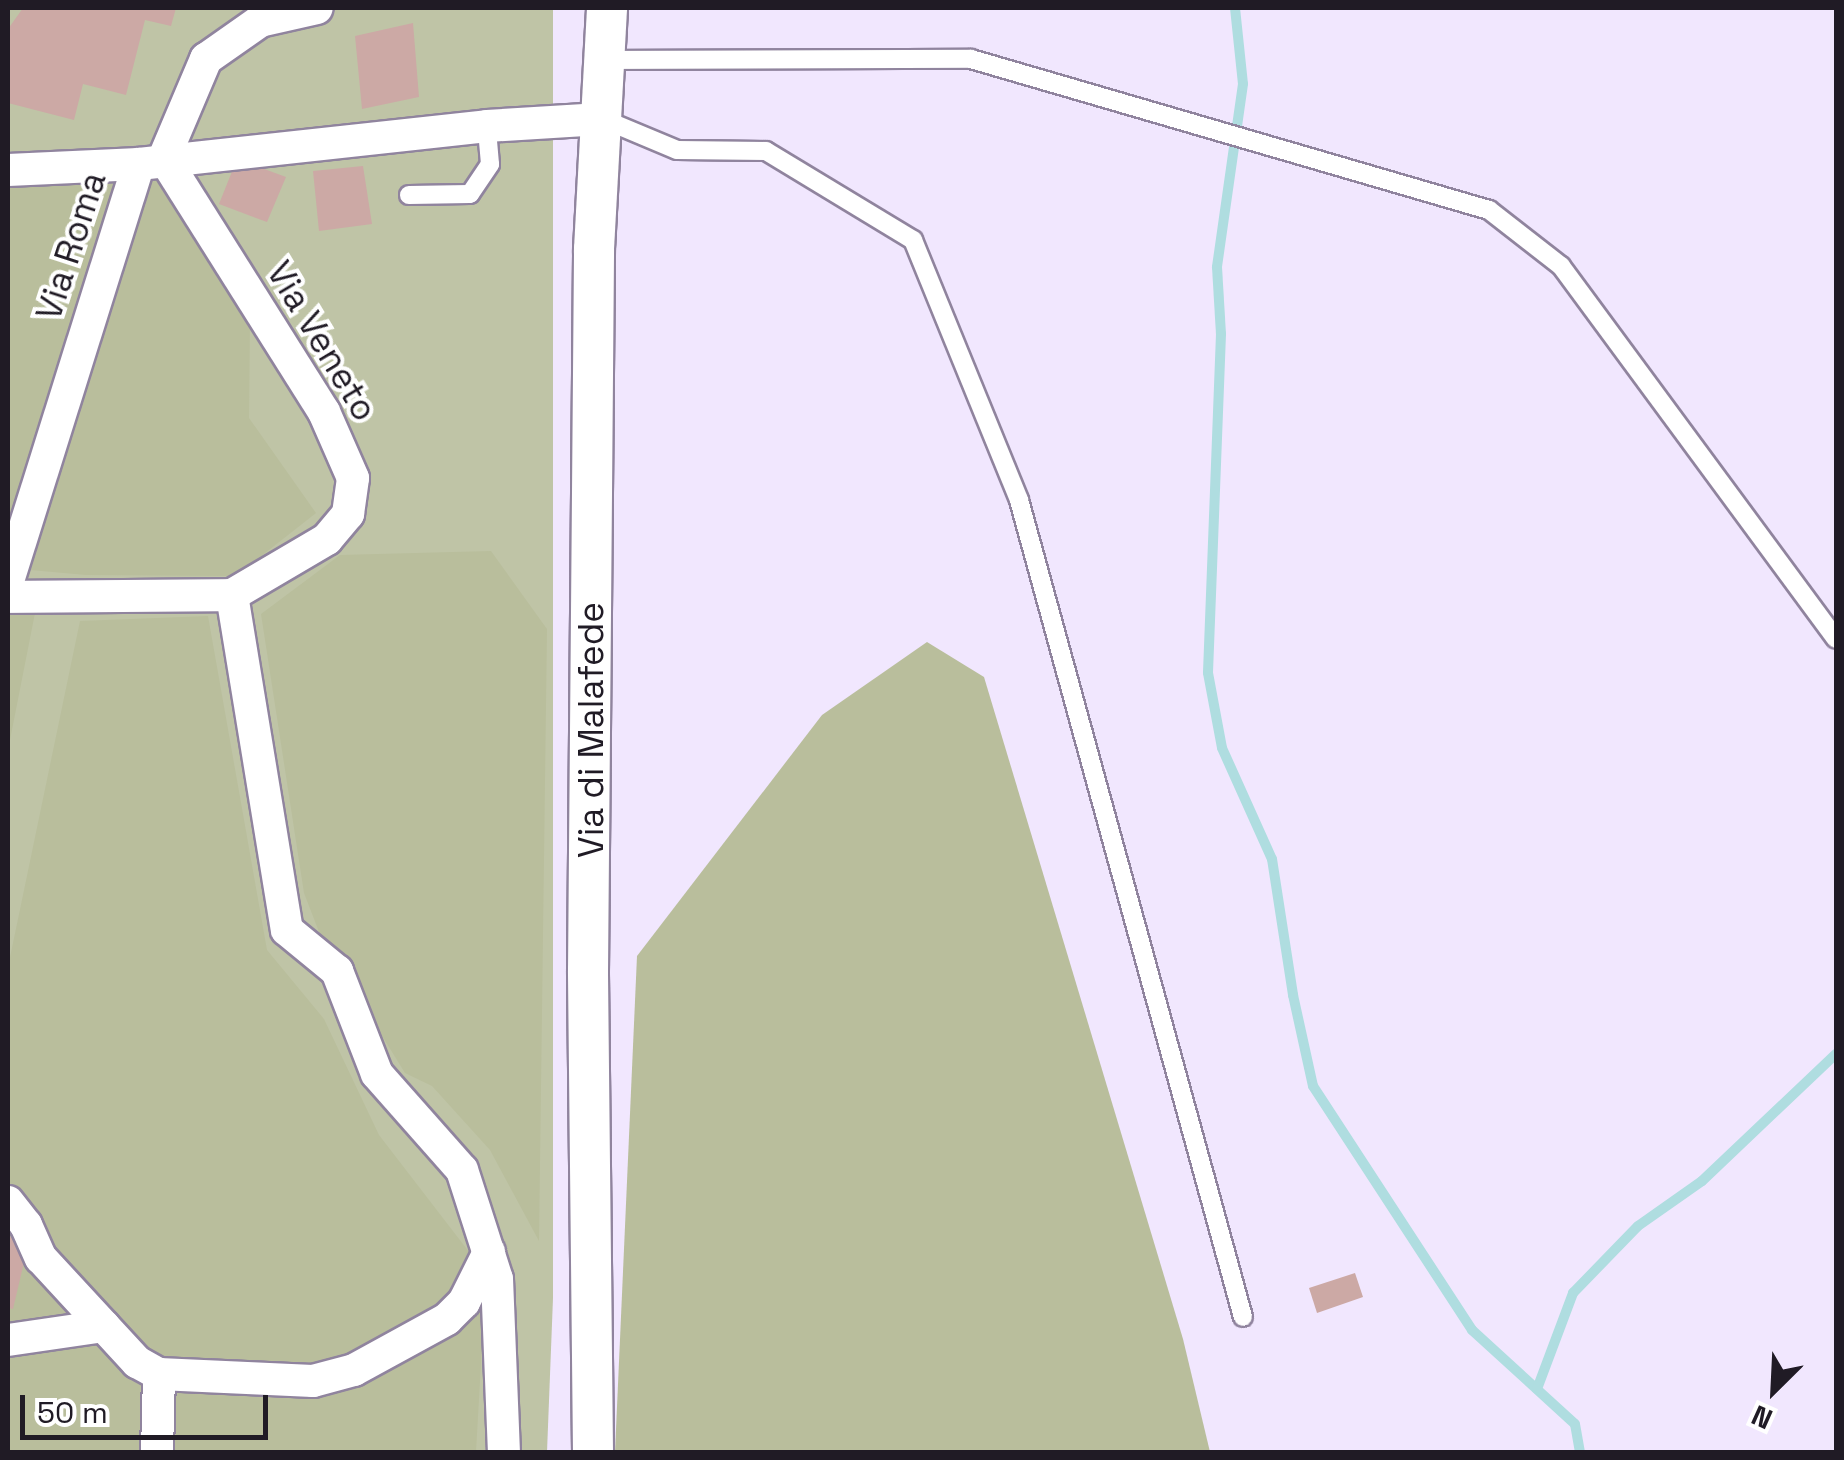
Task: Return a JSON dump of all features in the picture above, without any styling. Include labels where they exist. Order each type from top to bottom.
[{"type":"street","name":"Via Roma","points":[[8,581],[151,161],[206,59],[260,21],[317,8]]},
{"type":"street","name":"Via di Malafede","points":[[592,1452],[589,932],[594,249],[607,8]]},
{"type":"street","points":[[8,170],[151,161],[487,126],[601,119]]},
{"type":"street","name":"Via Veneto","points":[[151,161],[324,412],[353,478],[348,514],[327,539],[232,595]]},
{"type":"street","points":[[8,597],[232,595],[287,930],[336,971],[376,1074],[462,1170],[497,1279],[504,1452]]},
{"type":"street","points":[[8,1202],[26,1225],[41,1258],[137,1362],[159,1374],[312,1381],[354,1370],[446,1319],[464,1302],[489,1252]]},
{"type":"street","points":[[8,1340],[104,1326]]},
{"type":"street","points":[[157,1452],[159,1374]]},
{"type":"lane","points":[[604,60],[971,59],[1490,210],[1561,266],[1836,639]]},
{"type":"lane","points":[[601,119],[677,150],[766,151],[912,240],[1019,500],[1243,1317]]},
{"type":"lane","points":[[409,195],[470,194],[490,164],[487,126]]},
{"type":"green space","points":[[8,8],[553,8],[553,1298],[547,1452],[8,1452]]},
{"type":"green space","points":[[165,178],[250,318],[249,418],[316,513],[236,576],[86,575],[8,568],[8,185]]},
{"type":"green space","points":[[491,551],[547,629],[539,1241],[490,1150],[432,1086],[405,1073],[321,937],[304,893],[261,614],[340,555]]},
{"type":"green space","points":[[8,609],[35,613],[8,750]]},
{"type":"green space","points":[[208,616],[267,950],[324,1019],[379,1135],[486,1274],[476,1452],[8,1452],[8,967],[80,621]]},
{"type":"green space","points":[[927,642],[984,677],[1183,1339],[1210,1452],[615,1452],[637,956],[822,715]]},
{"type":"building","points":[[23,8],[176,8],[171,26],[145,20],[126,95],[83,84],[74,120],[8,103],[8,29]]},
{"type":"building","points":[[413,23],[419,97],[362,109],[355,36]]},
{"type":"building","points":[[237,159],[286,177],[267,222],[219,204]]},
{"type":"building","points":[[363,166],[372,224],[319,231],[313,171]]},
{"type":"building","points":[[8,1236],[29,1241],[13,1309],[8,1308]]},
{"type":"building","points":[[1355,1273],[1363,1297],[1317,1313],[1309,1288]]},
{"type":"waterway","points":[[1235,8],[1243,84],[1217,267],[1221,334],[1208,673],[1222,748],[1272,859],[1293,995],[1313,1086],[1472,1330],[1575,1424],[1580,1452]]},
{"type":"waterway","points":[[1537,1389],[1573,1293],[1638,1226],[1702,1181],[1836,1054]]}]
